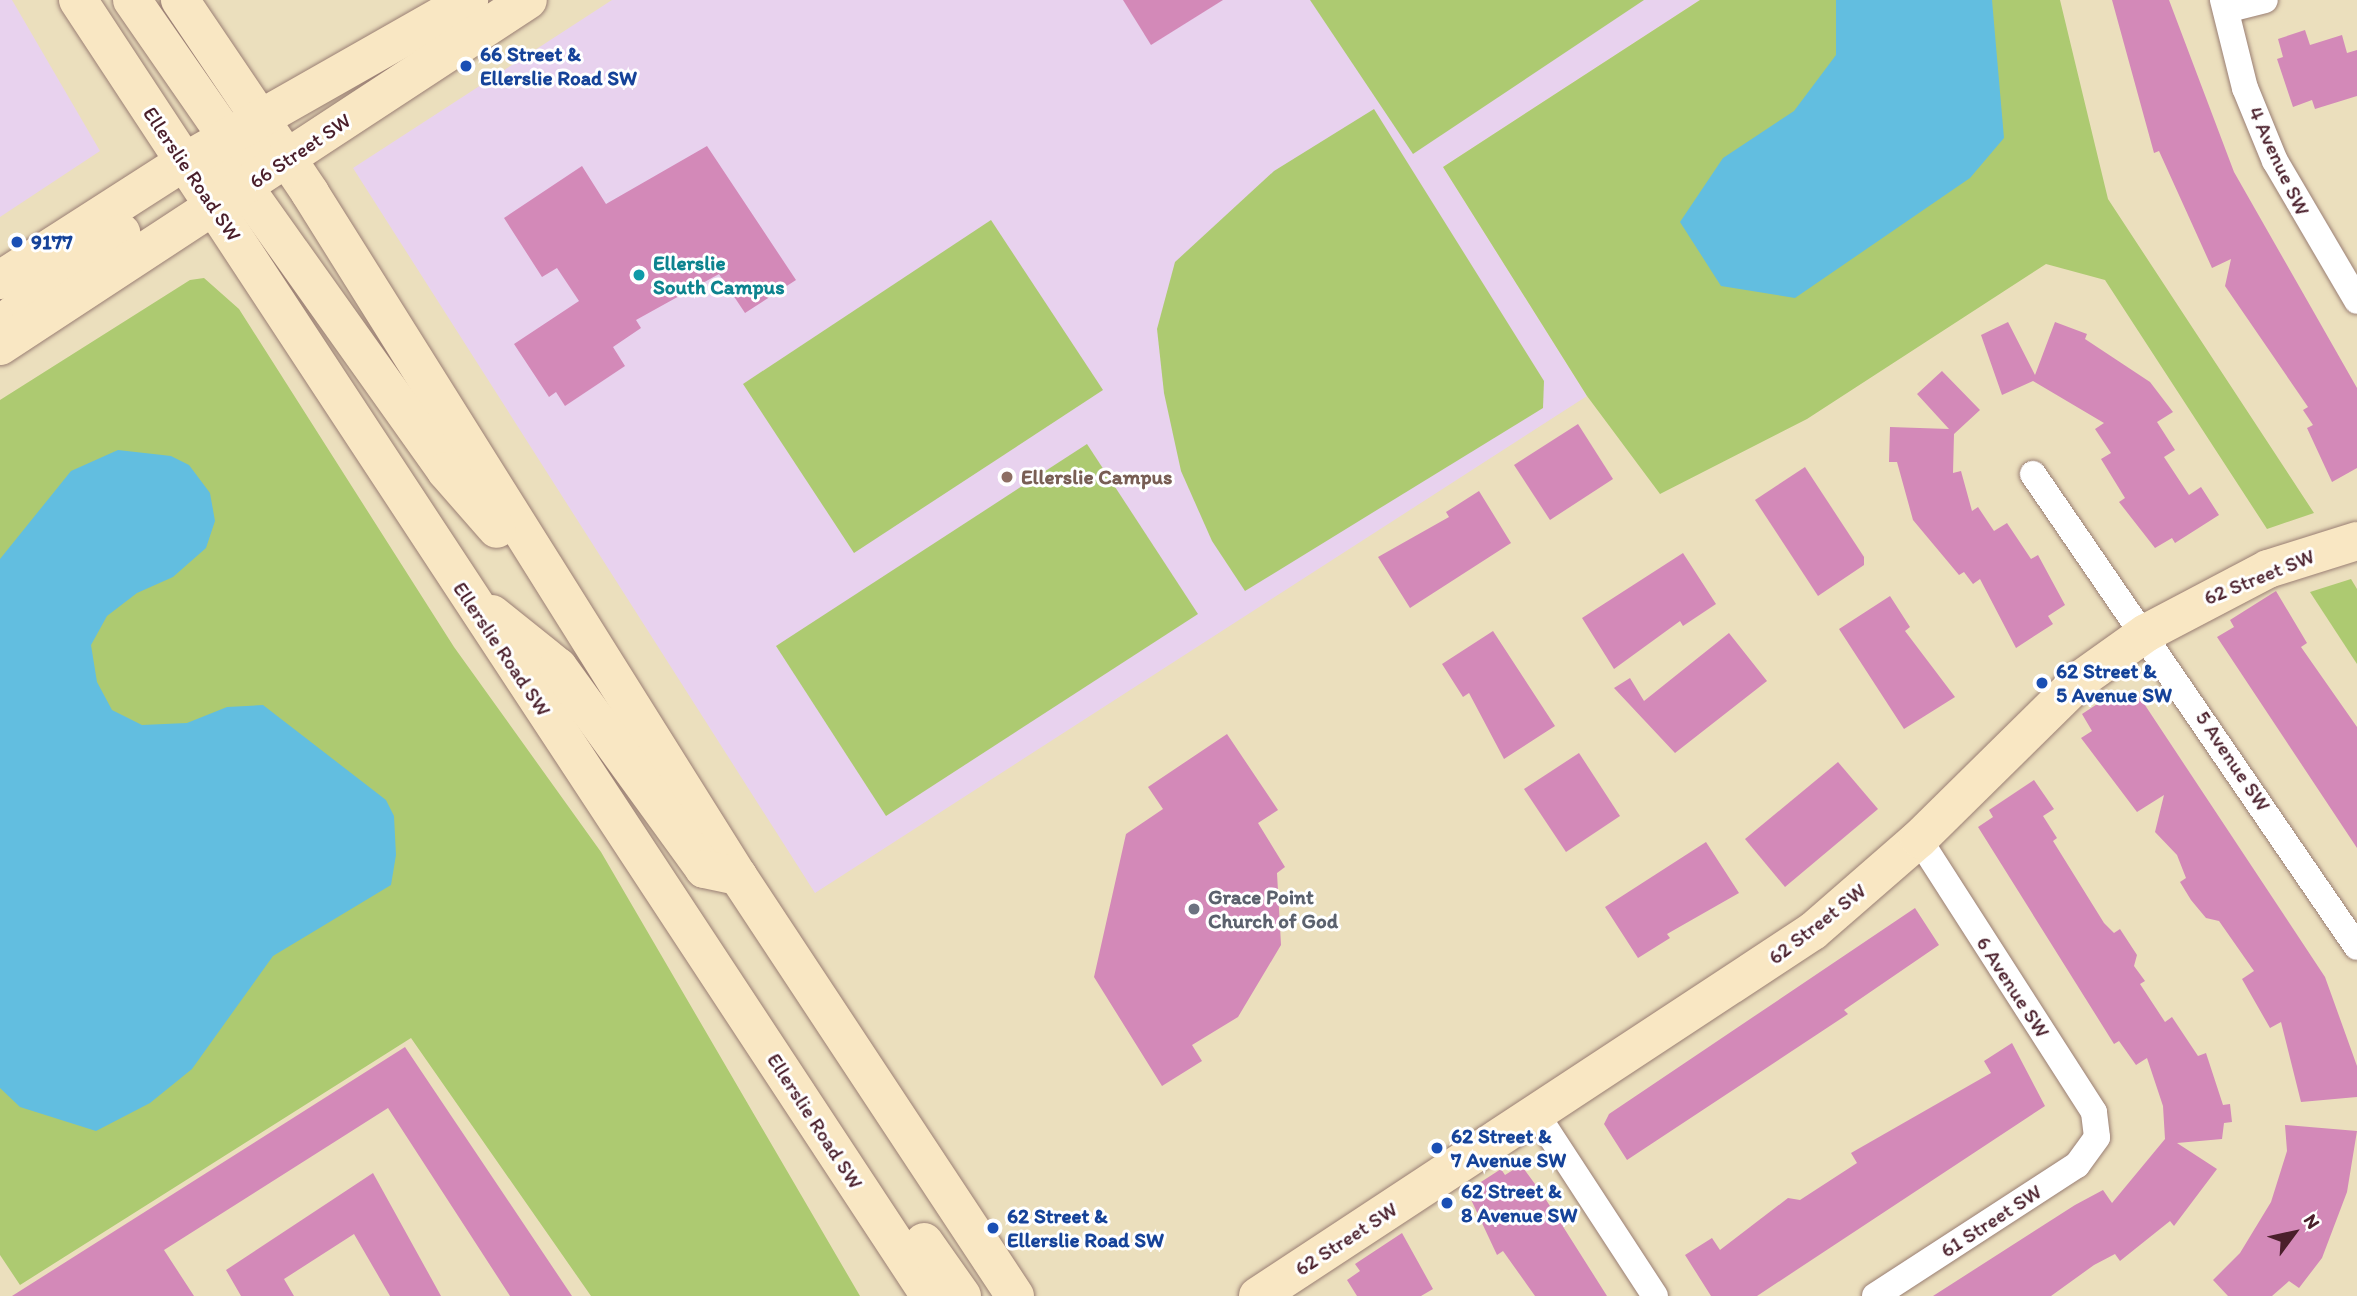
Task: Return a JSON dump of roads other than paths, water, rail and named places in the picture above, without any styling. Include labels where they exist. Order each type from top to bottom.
[{"type":"main road","name":"Ellerslie Road SW","points":[[78,0],[236,162],[576,620],[738,876],[1015,1296]]},
{"type":"main road","points":[[132,0],[236,162],[446,471],[576,620]]},
{"type":"main road","name":"Ellerslie Road SW","points":[[180,0],[236,162],[461,588],[680,913],[930,1296]]},
{"type":"main road","points":[[0,326],[55,279],[236,162],[468,0]]},
{"type":"main road","name":"66 Street SW","points":[[0,280],[236,162],[528,0]]},
{"type":"main road","name":"66 Street SW","points":[[0,346],[236,162]]},
{"type":"main road","name":"62 Street SW","points":[[1276,1291],[1804,937],[1919,839],[2080,680],[2146,633],[2268,569],[2357,541]]},
{"type":"main road","points":[[461,588],[558,667],[704,869],[738,876]]},
{"type":"main road","points":[[680,913],[738,876]]},
{"type":"main road","points":[[815,1121],[909,1221],[962,1296]]},
{"type":"street","name":"4 Avenue SW","points":[[2265,0],[2224,5],[2245,88],[2276,160],[2357,301]]},
{"type":"street","name":"5 Avenue SW","points":[[2033,474],[2146,633],[2357,947]]},
{"type":"street","name":"6 Avenue SW","points":[[1919,839],[2094,1112],[2097,1137]]},
{"type":"street","points":[[1538,1115],[1655,1296]]},
{"type":"street","name":"61 Street SW","points":[[1875,1296],[2077,1165],[2097,1137]]},
{"type":"water","points":[[1836,0],[1992,0],[2004,138],[1970,178],[1795,298],[1721,286],[1680,222],[1723,158],[1794,111],[1836,55]]},
{"type":"water","points":[[118,450],[171,456],[189,465],[210,493],[215,521],[206,548],[173,577],[137,593],[107,616],[91,645],[97,682],[112,710],[142,725],[187,723],[227,707],[263,705],[386,800],[394,816],[396,855],[391,885],[273,956],[192,1069],[150,1103],[96,1131],[20,1107],[0,1088],[0,559],[71,471]]},
{"type":"place","name":"66 Street & Ellerslie Road SW","points":[[466,66]]},
{"type":"place","name":"9177","points":[[17,242]]},
{"type":"place","name":"Ellerslie South Campus","points":[[639,275]]},
{"type":"place","name":"Ellerslie Campus","points":[[1007,477]]},
{"type":"place","name":"62 Street & 5 Avenue SW","points":[[2042,683]]},
{"type":"place","name":"Grace Point Church of God","points":[[1194,909]]},
{"type":"place","name":"62 Street & 7 Avenue SW","points":[[1437,1148]]},
{"type":"place","name":"62 Street & 8 Avenue SW","points":[[1447,1203]]},
{"type":"place","name":"62 Street & Ellerslie Road SW","points":[[993,1228]]}]
